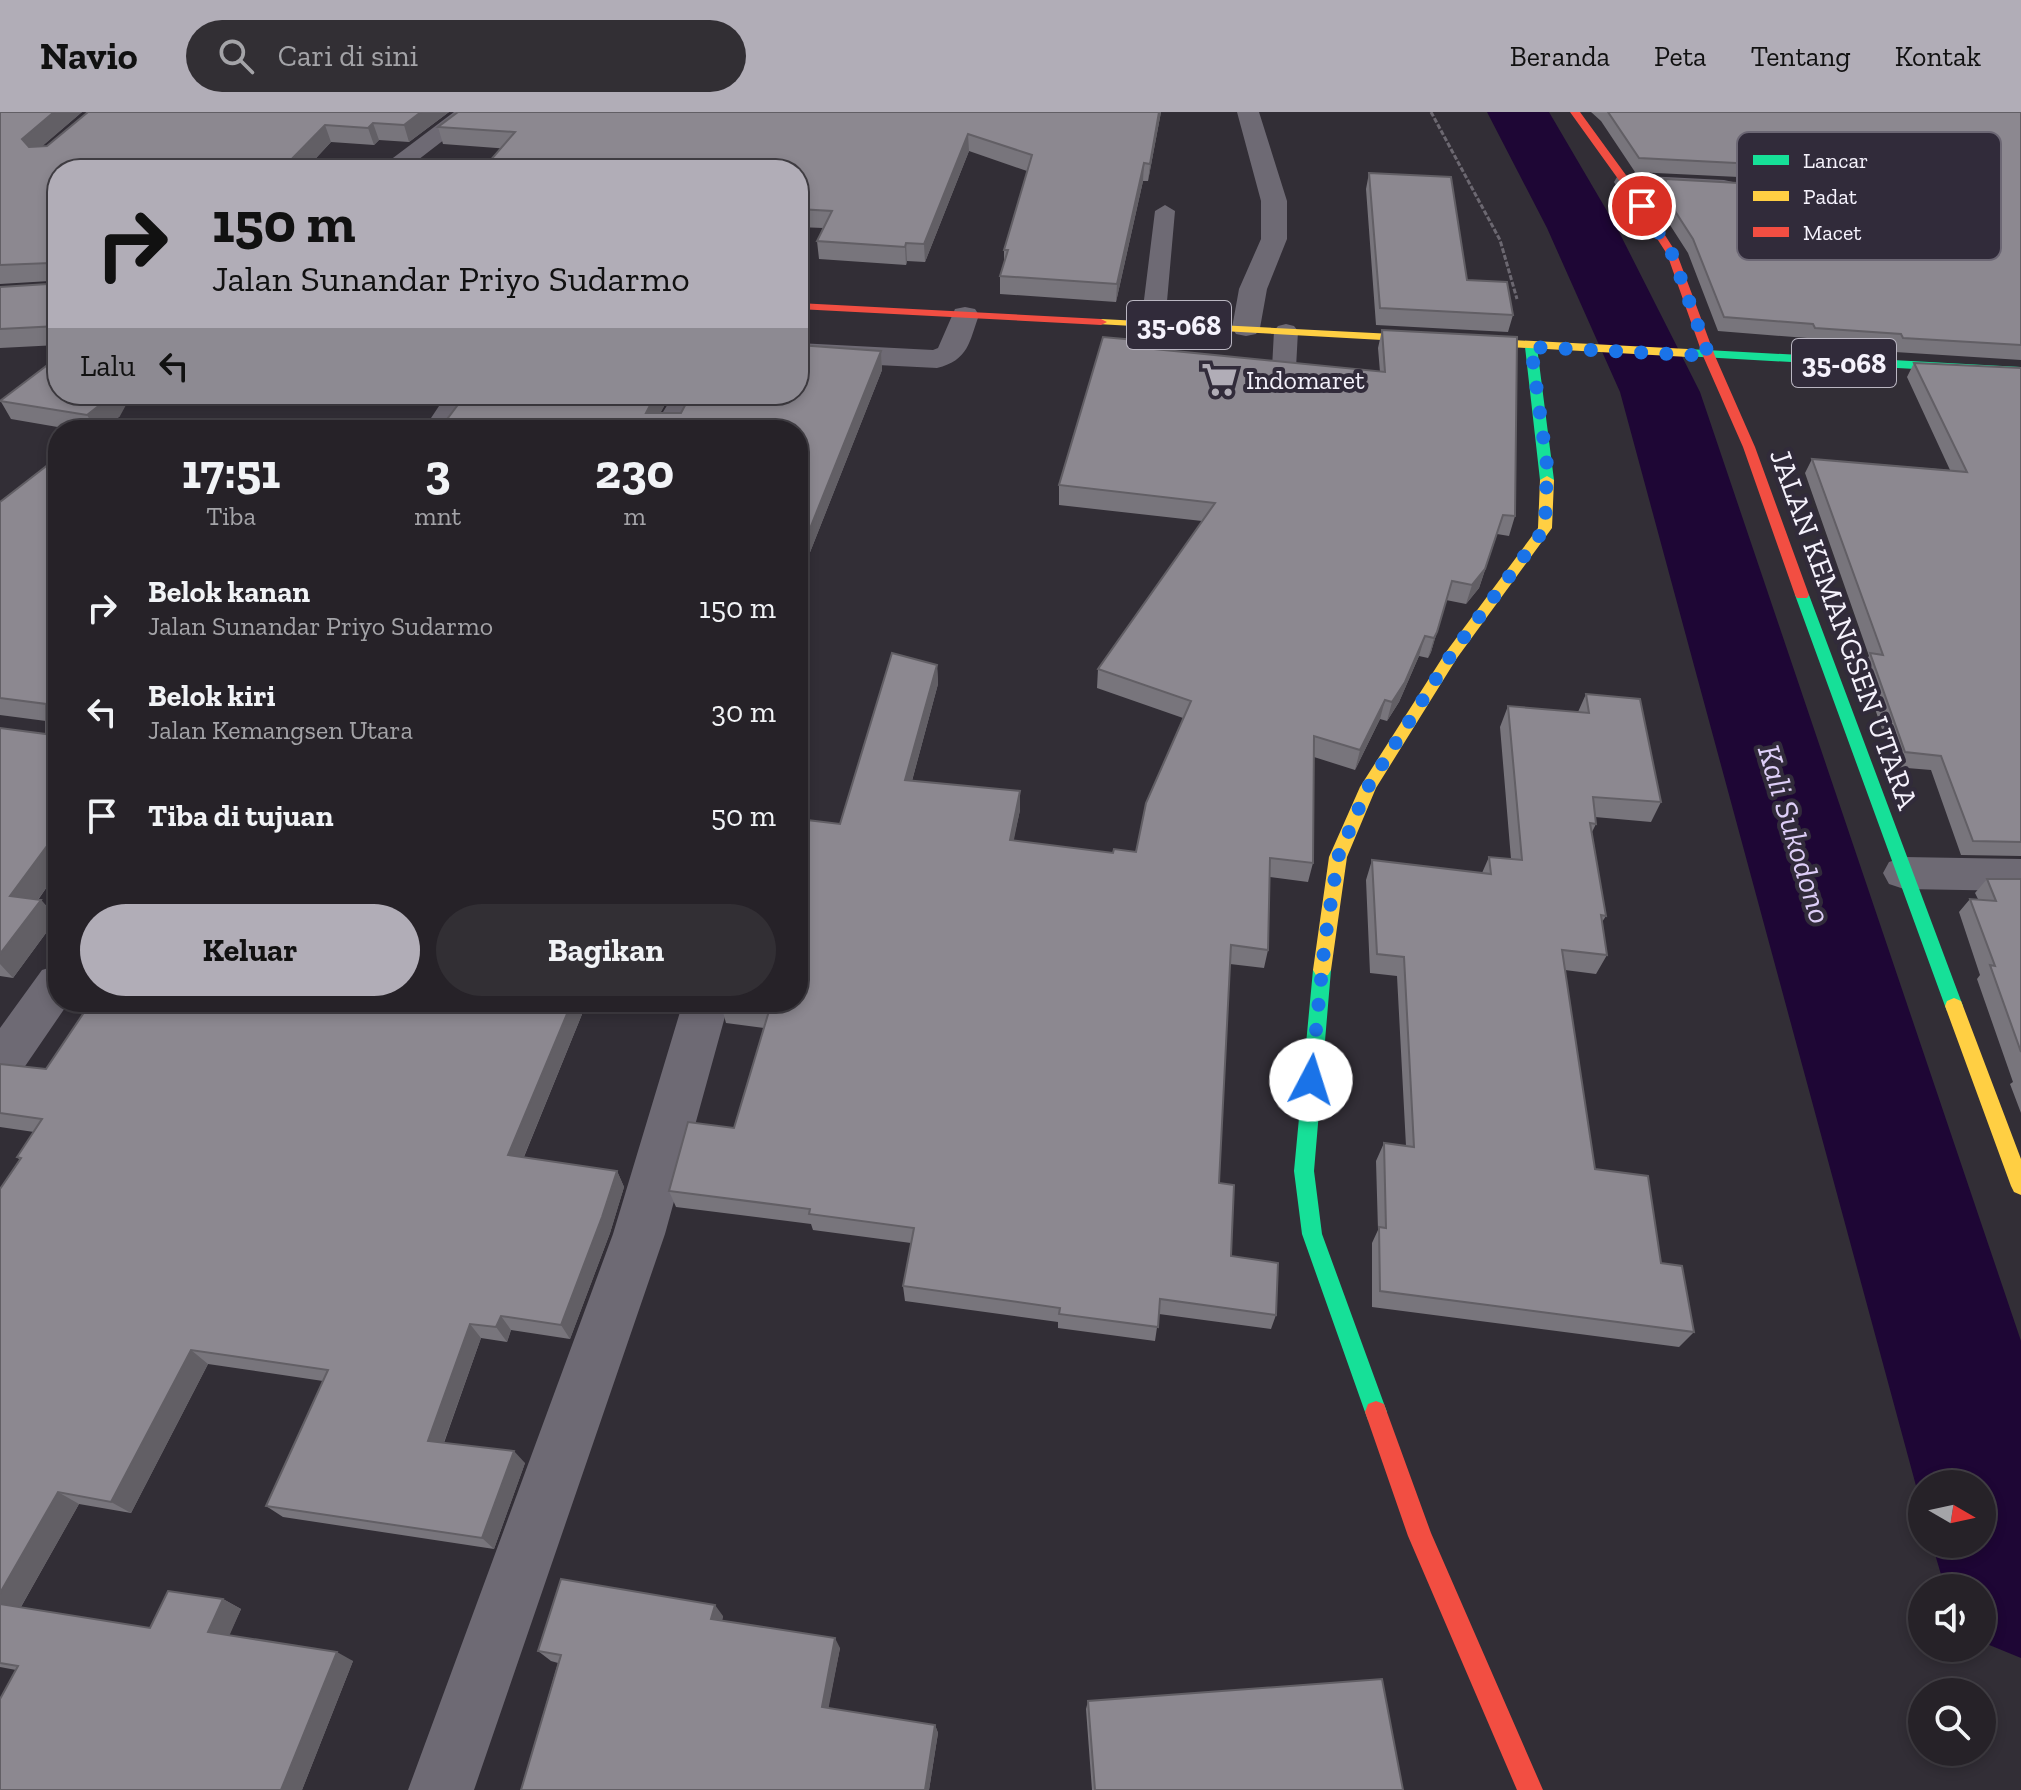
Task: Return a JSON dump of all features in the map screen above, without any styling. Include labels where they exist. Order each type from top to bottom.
[{"type":"street","points":[[403,160],[469,112]]},
{"type":"street","points":[[1246,328],[1253,289],[1274,239],[1274,201],[1248,112]]},
{"type":"street","name":"JALAN KEMANGSEN UTARA","points":[[1575,112],[1626,182],[1672,254],[1709,356],[1749,447],[2021,1186]]},
{"type":"street","points":[[1626,182],[1737,187]]},
{"type":"street","name":"35-068","points":[[808,307],[2021,371]]},
{"type":"street","points":[[808,353],[937,359],[950,353],[965,315]]},
{"type":"street","points":[[1530,1790],[1420,1536],[1312,1234],[1304,1171],[1325,940],[1338,857],[1368,787],[1451,655],[1545,528],[1547,465],[1531,347]]},
{"type":"street","points":[[1904,873],[2021,875]]},
{"type":"street","points":[[0,1064],[48,997]]},
{"type":"street","points":[[441,1790],[639,1234],[703,1012]]},
{"type":"lane","points":[[1153,324],[1165,211]]},
{"type":"lane","points":[[1284,368],[1286,331]]},
{"type":"path","points":[[1431,112],[1500,240],[1531,347]]},
{"type":"building","points":[[0,112],[54,112],[22,139],[29,147],[47,146],[88,112],[421,112],[404,125],[373,123],[368,128],[325,125],[291,160],[48,160],[48,263],[0,265]]},
{"type":"building","points":[[458,112],[1159,112],[1150,164],[1144,163],[1117,284],[1000,276],[1008,250],[1004,250],[1032,155],[968,134],[924,244],[906,243],[905,247],[817,241],[832,211],[808,210],[808,160],[491,160],[515,132],[438,127]]},
{"type":"building","points":[[1608,112],[2021,112],[2021,345],[1903,338],[1901,334],[1724,317],[1693,239],[1675,211],[1665,179],[1737,183],[1737,260],[2001,260],[2001,132],[1737,132],[1737,163],[1639,158]]},
{"type":"building","points":[[1369,173],[1451,177],[1467,280],[1507,282],[1513,315],[1380,308]]},
{"type":"building","points":[[48,284],[48,327],[0,329],[0,287]]},
{"type":"building","points":[[1382,330],[1517,337],[1515,516],[1503,515],[1485,569],[1472,585],[1452,581],[1434,638],[1425,636],[1405,682],[1392,702],[1385,700],[1360,750],[1314,736],[1313,863],[1270,858],[1268,950],[1231,945],[1219,1183],[1234,1185],[1231,1256],[1278,1263],[1276,1315],[1160,1299],[1158,1327],[1059,1314],[1060,1308],[903,1286],[914,1228],[809,1214],[810,1209],[669,1191],[688,1122],[734,1128],[769,1012],[808,1012],[808,820],[840,824],[892,653],[937,665],[905,780],[1020,791],[1010,840],[1113,853],[1114,849],[1136,852],[1146,803],[1191,701],[1098,669],[1215,503],[1059,485],[1103,337],[1157,342],[1155,349],[1385,372]]},
{"type":"building","points":[[808,346],[881,351],[808,534],[808,420],[446,420],[458,404],[651,404],[646,413],[681,413],[686,404],[808,404]]},
{"type":"building","points":[[1914,363],[2021,368],[2021,842],[1973,841],[1941,756],[1905,752],[1870,653],[1883,655],[1812,459],[1967,472]]},
{"type":"building","points":[[48,365],[48,404],[101,404],[87,415],[0,401]]},
{"type":"building","points":[[48,465],[48,845],[10,896],[41,900],[0,954],[0,728],[46,734],[46,704],[0,698],[0,502]]},
{"type":"building","points":[[1586,694],[1640,699],[1661,802],[1593,797],[1596,824],[1590,823],[1606,916],[1601,915],[1607,955],[1562,950],[1595,1169],[1648,1176],[1661,1263],[1682,1266],[1694,1332],[1380,1291],[1379,1227],[1386,1228],[1384,1143],[1414,1147],[1404,957],[1377,954],[1372,860],[1491,874],[1489,857],[1522,860],[1508,706],[1589,713]]},
{"type":"building","points":[[1987,879],[2021,879],[2021,1052],[1990,965],[1995,966],[1970,899],[1996,901]]},
{"type":"building","points":[[84,1012],[568,1012],[508,1155],[617,1171],[561,1325],[501,1316],[496,1327],[470,1324],[428,1441],[514,1451],[482,1538],[266,1506],[328,1370],[191,1350],[111,1502],[58,1492],[0,1593],[0,1189],[42,1119],[0,1113],[0,1064],[46,1069]]},
{"type":"building","points":[[561,1579],[715,1605],[711,1619],[835,1638],[822,1707],[935,1725],[925,1790],[521,1790],[561,1655],[538,1651]]},
{"type":"building","points":[[168,1591],[223,1599],[208,1632],[337,1652],[281,1790],[0,1790],[0,1699],[18,1666],[0,1663],[0,1604],[150,1628]]},
{"type":"building","points":[[1382,1679],[1403,1790],[1095,1790],[1088,1701]]},
{"type":"waterway","name":"Kali Sukodono","points":[[1518,112],[1582,228],[1660,392],[2021,1578]]},
{"type":"traffic: fast","points":[[1531,347],[1547,480]]},
{"type":"traffic: fast","points":[[1688,353],[2021,371]]},
{"type":"traffic: fast","points":[[1802,595],[1954,1006]]},
{"type":"traffic: fast","points":[[1322,970],[1304,1171],[1312,1234],[1376,1412]]},
{"type":"traffic: slow","points":[[1101,322],[1688,353]]},
{"type":"traffic: slow","points":[[1322,970],[1338,857],[1368,787],[1451,655],[1545,528],[1547,480]]},
{"type":"traffic: slow","points":[[1954,1006],[2021,1186]]},
{"type":"traffic: jam","points":[[1575,112],[1626,182],[1672,254],[1709,356],[1749,447],[1802,595]]},
{"type":"traffic: jam","points":[[808,307],[1101,322]]},
{"type":"traffic: jam","points":[[1376,1412],[1420,1536],[1530,1790]]},
{"type":"place","name":"Indomaret","points":[[1220,380]]},
{"type":"route","points":[[1311,1080],[1325,940],[1338,857],[1368,787],[1451,655],[1545,528],[1547,465],[1531,347],[1709,356],[1672,254],[1642,206]]}]
